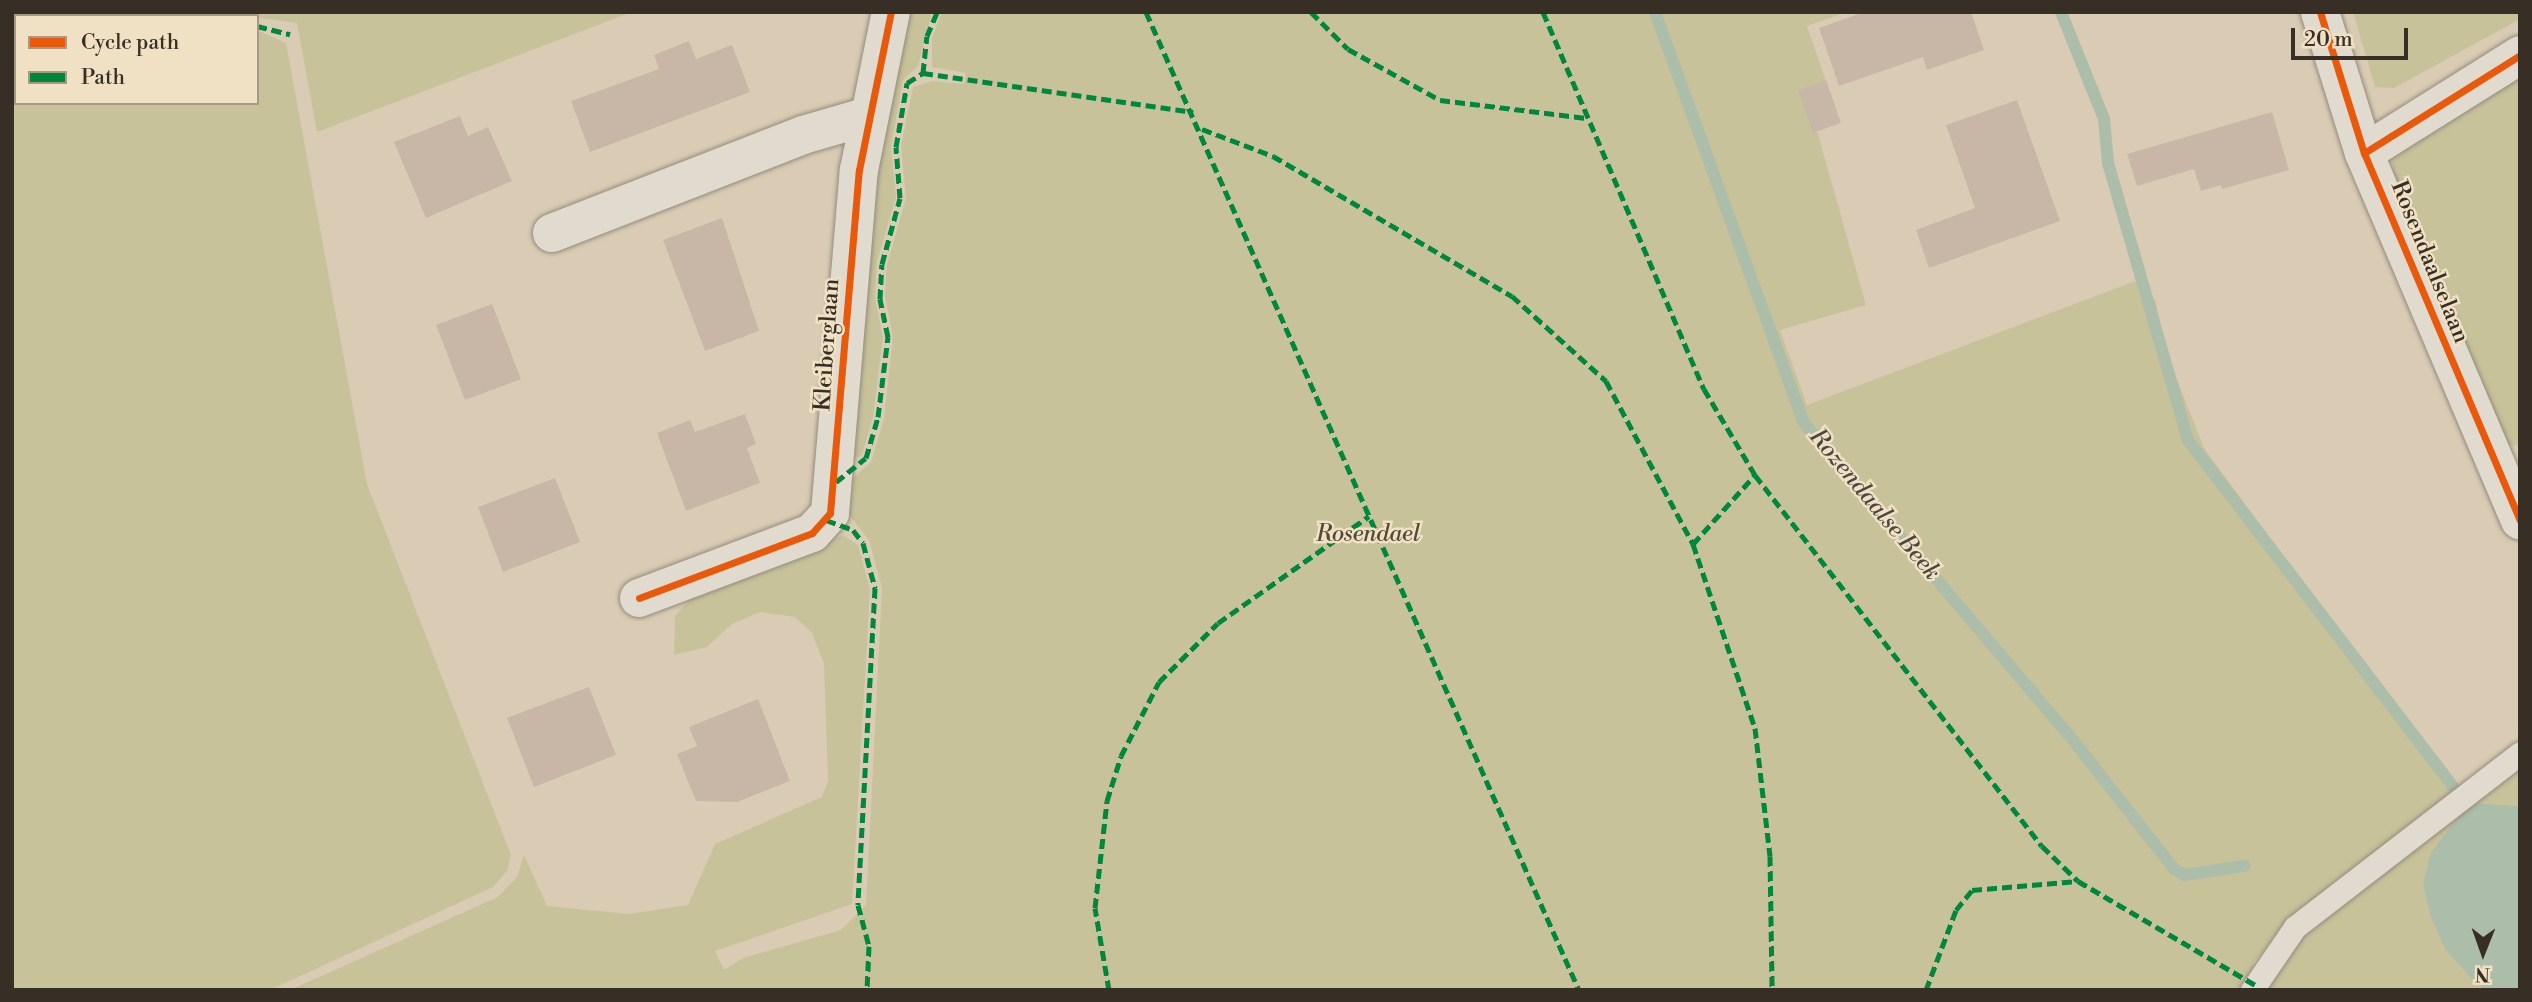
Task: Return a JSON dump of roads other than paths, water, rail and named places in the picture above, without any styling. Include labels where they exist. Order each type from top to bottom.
[{"type":"street","name":"Kleiberglaan","points":[[639,598],[812,533],[830,513],[869,116],[891,12]]},
{"type":"street","name":"Rosendaalselaan","points":[[2320,12],[2364,153],[2520,520]]},
{"type":"street","points":[[2364,153],[2520,55]]},
{"type":"street","points":[[552,233],[803,135],[869,116]]},
{"type":"lane","points":[[2252,990],[2295,927],[2520,753]]},
{"type":"waterway","name":"Rozendaalse Beek","points":[[1655,12],[1804,423],[2069,735],[2174,869],[2185,875],[2244,866]]},
{"type":"waterway","name":"Rozendaalse Beek","points":[[2061,12],[2104,119],[2108,163],[2188,440],[2453,786]]},
{"type":"park label","name":"Rosendael","points":[[1368,534]]}]
